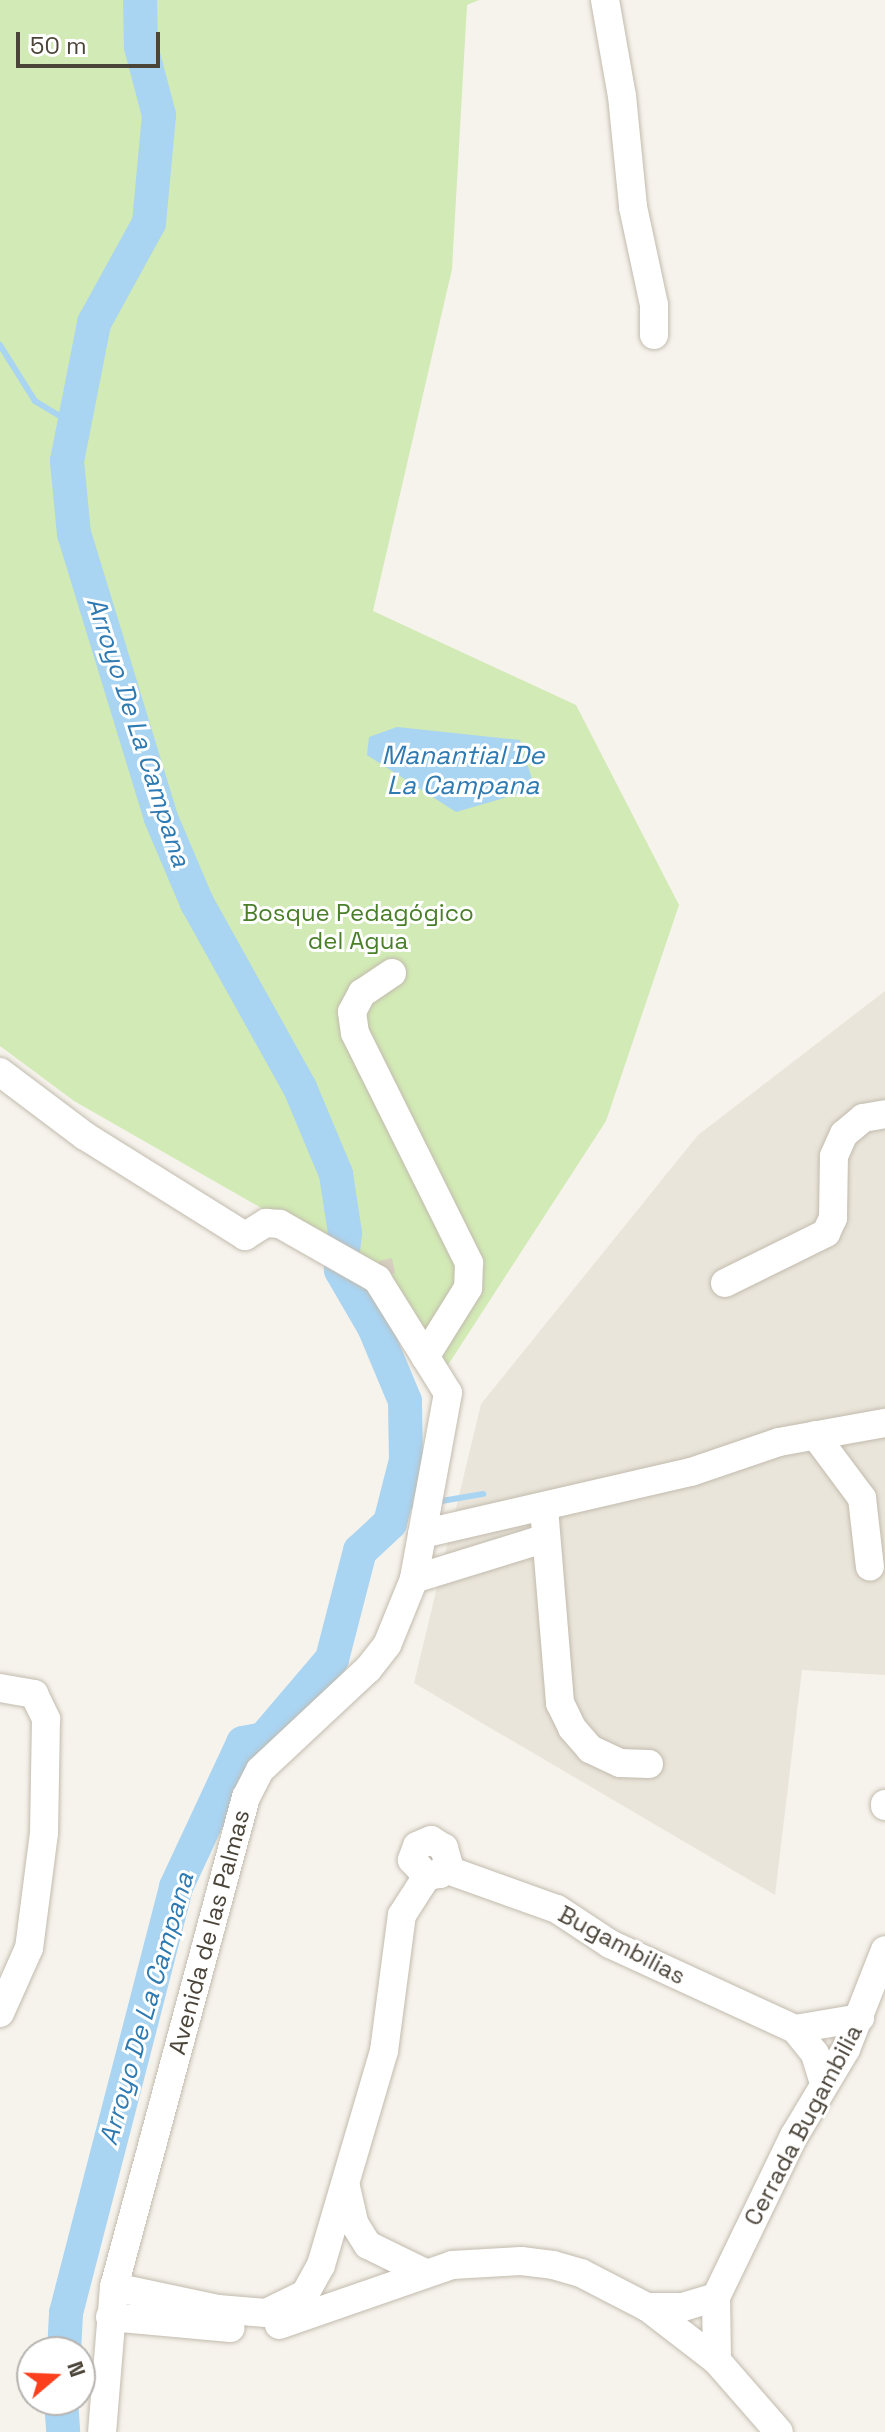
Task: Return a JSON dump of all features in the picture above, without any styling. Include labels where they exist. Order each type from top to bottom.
[{"type":"street","points":[[605,0],[622,96],[633,207],[654,305],[654,335]]},
{"type":"street","points":[[0,1072],[85,1136],[245,1236],[266,1223],[280,1224],[377,1279],[425,1357],[468,1288],[469,1263],[355,1033],[352,1012],[362,993],[392,973]]},
{"type":"street","points":[[725,1283],[826,1233],[833,1218],[834,1156],[844,1134],[863,1118],[885,1114]]},
{"type":"street","name":"Avenida de las Palmas","points":[[102,2432],[114,2287],[246,1797],[260,1770],[368,1669],[387,1645],[422,1536],[448,1393],[425,1357]]},
{"type":"street","points":[[422,1536],[543,1524],[815,1435],[885,1423]]},
{"type":"street","points":[[815,1435],[862,1498],[870,1567]]},
{"type":"street","points":[[422,1536],[543,1524]]},
{"type":"street","points":[[543,1524],[556,1626],[560,1703],[572,1728],[590,1749],[620,1763],[649,1764]]},
{"type":"street","points":[[0,1688],[34,1694],[46,1719],[44,1833],[29,1948],[0,2013]]},
{"type":"street","name":"Bugambilias","points":[[346,2183],[384,2051],[402,1915],[436,1873],[557,1909],[610,1944],[795,2029]]},
{"type":"street","name":"Cerrada Bugambilia","points":[[717,2361],[716,2297],[860,2018],[885,1950]]},
{"type":"street","points":[[824,2083],[815,2054],[795,2029],[860,2018]]},
{"type":"street","points":[[114,2287],[231,2311],[266,2313],[286,2307],[305,2294],[321,2265],[346,2183]]},
{"type":"street","points":[[346,2183],[354,2223],[368,2245],[423,2272]]},
{"type":"street","points":[[110,2317],[270,2328],[423,2272],[483,2262],[553,2265],[581,2273],[647,2307],[717,2361],[779,2432]]},
{"type":"street","points":[[647,2307],[683,2307],[716,2297]]},
{"type":"shaded area","points":[[885,991],[885,1675],[802,1670],[775,1895],[414,1683],[481,1404],[698,1135]]},
{"type":"green space","name":"Bosque Pedagógico del Agua","points":[[0,0],[479,0],[467,5],[452,269],[373,611],[576,705],[679,905],[606,1121],[446,1368],[377,1274],[74,1101],[0,1046]]},
{"type":"water","name":"Manantial De La Campana","points":[[397,727],[520,740],[535,789],[456,812],[367,755],[369,737]]},
{"type":"building","points":[[392,1258],[395,1273],[383,1276],[379,1261]]},
{"type":"waterway","name":"Arroyo De La Campana","points":[[65,2336],[66,2313],[176,1887],[243,1743],[264,1739],[332,1659],[360,1551],[390,1523],[406,1460],[405,1401],[374,1327],[341,1270],[345,1233],[336,1174],[300,1088],[197,903],[161,818],[74,534],[67,461],[94,323],[149,223],[159,115],[141,47],[140,0]]},
{"type":"waterway","points":[[0,345],[35,401],[73,424]]},
{"type":"waterway","points":[[436,1502],[483,1494]]},
{"type":"waterway","points":[[394,1509],[421,1504]]},
{"type":"waterway","name":"Arroyo De La Campana","points":[[62,2416],[63,2432]]}]
